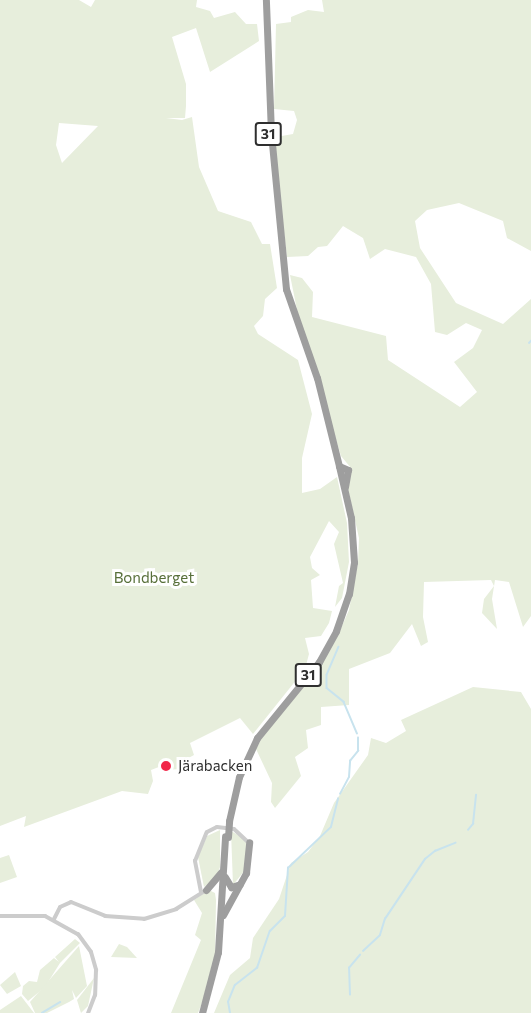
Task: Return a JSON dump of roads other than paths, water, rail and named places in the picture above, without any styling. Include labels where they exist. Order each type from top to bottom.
[{"type":"highway","name":"31","points":[[228,820],[241,771],[257,738],[319,662],[343,615],[354,554],[345,490],[348,470],[339,466],[319,385],[293,315],[285,281],[271,144],[265,0]]},
{"type":"highway","name":"31","points":[[203,1013],[217,959],[226,836],[238,773],[254,738],[316,660],[334,630],[347,591],[351,562],[349,519],[326,422],[282,285],[267,117],[265,0]]},
{"type":"highway","name":"31","points":[[203,1013],[218,968],[226,836]]},
{"type":"highway","points":[[223,915],[249,864],[249,843]]},
{"type":"highway","points":[[205,890],[223,868]]},
{"type":"highway","points":[[225,877],[231,887],[240,885]]},
{"type":"highway","points":[[205,890],[217,890],[222,898]]},
{"type":"street","points":[[54,919],[60,907],[71,902],[105,915],[144,919],[169,912],[205,890],[195,861],[207,832],[217,827],[234,829],[249,843]]},
{"type":"street","points":[[0,916],[31,914],[54,919],[78,934],[94,962],[96,987],[88,1013]]},
{"type":"waterway","points":[[339,647],[327,675],[327,688],[344,702],[357,733]]},
{"type":"waterway","points":[[340,794],[349,777],[350,761],[358,751],[358,738]]},
{"type":"waterway","points":[[468,830],[473,824],[476,795]]},
{"type":"waterway","points":[[230,1013],[228,1002],[235,985],[257,968],[270,931],[285,916],[288,868],[331,827],[338,799]]},
{"type":"waterway","points":[[363,951],[380,935],[385,919],[425,859],[435,851],[455,843]]},
{"type":"waterway","points":[[350,995],[349,968],[360,955]]},
{"type":"waterway","points":[[42,1013],[60,1002]]},
{"type":"place","name":"Järabacken","points":[[166,766]]},
{"type":"park label","name":"Bondberget","points":[[154,578]]}]
